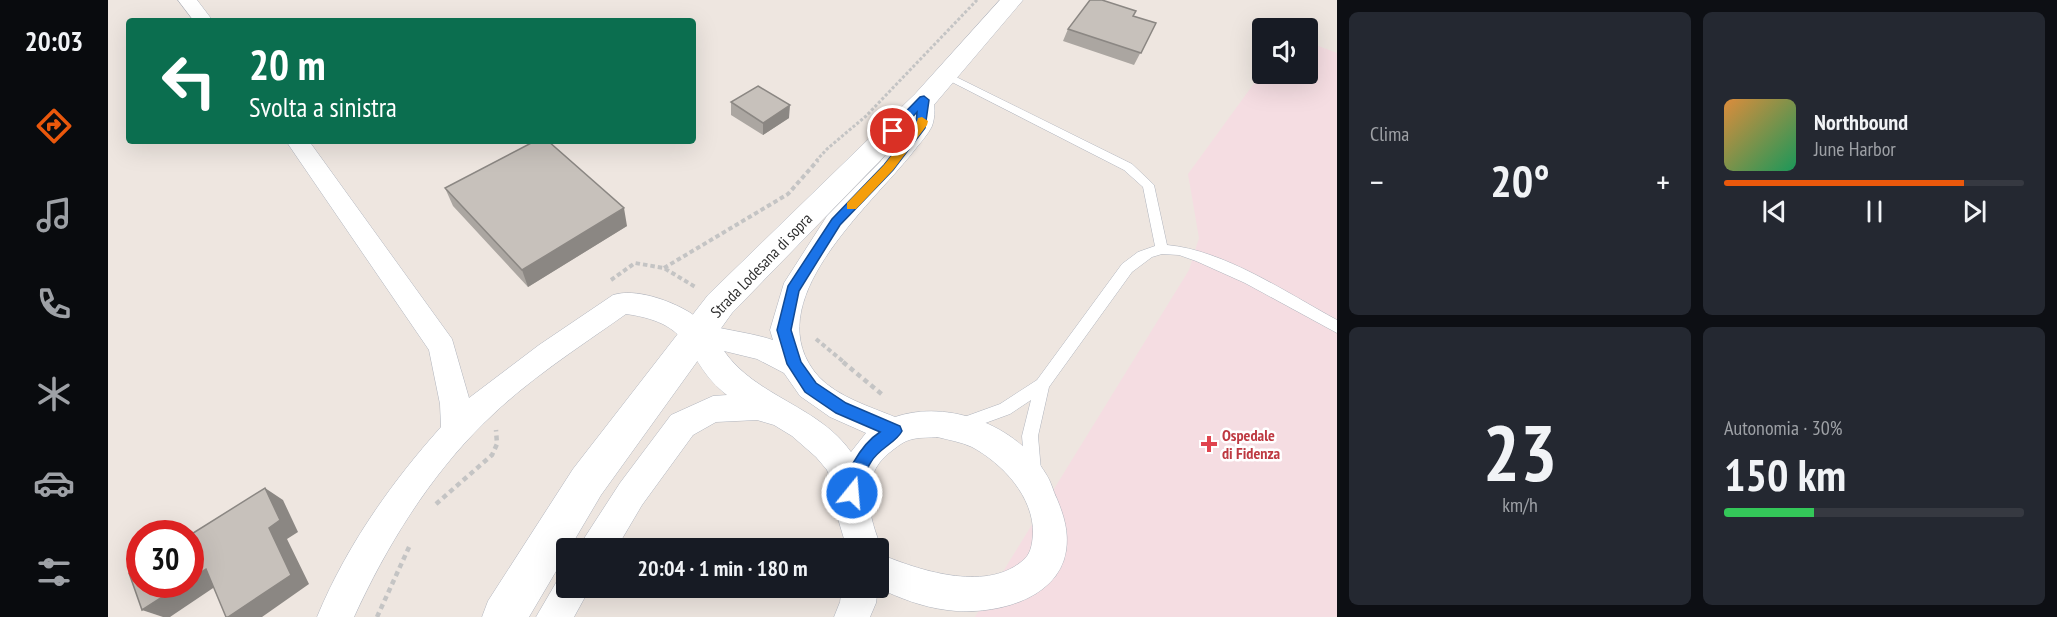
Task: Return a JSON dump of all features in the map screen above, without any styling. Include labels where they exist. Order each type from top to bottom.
[{"type":"street","points":[[187,0],[202,18]]},
{"type":"street","name":"Strada Lodesana di sopra","points":[[504,617],[587,482],[720,304],[924,100],[1012,0]]},
{"type":"street","points":[[894,431],[833,403],[810,387],[794,364],[784,330],[793,290],[836,222],[888,168],[922,125],[924,100]]},
{"type":"street","points":[[299,144],[442,347],[455,404],[456,432]]},
{"type":"street","points":[[335,617],[394,508],[456,432],[478,409],[581,330],[621,303],[651,306],[671,315],[698,335],[720,370],[735,384],[793,419],[813,434],[839,461],[852,493]]},
{"type":"street","points":[[698,335],[764,349],[794,364]]},
{"type":"street","points":[[604,538],[631,494],[682,425],[713,409],[757,406],[793,419]]},
{"type":"street","points":[[861,538],[854,518],[852,493],[856,473],[865,456],[878,442],[894,431],[914,425],[934,423],[956,426],[986,438],[1013,458],[1034,484],[1046,511],[1050,538],[1046,566],[1031,591],[1007,610],[984,616],[926,614],[889,583]]},
{"type":"street","points":[[554,617],[566,598]]},
{"type":"street","points":[[852,617],[859,598]]},
{"type":"lane","points":[[946,75],[1128,167],[1148,185],[1162,249]]},
{"type":"lane","points":[[956,426],[1005,409],[1042,385],[1126,268],[1145,254],[1162,249],[1180,250],[1210,261],[1337,327]]},
{"type":"lane","points":[[1034,484],[1030,436],[1042,385]]},
{"type":"path","points":[[702,291],[664,268],[788,194],[827,149],[866,116],[977,0]]},
{"type":"path","points":[[784,330],[818,340],[889,400]]},
{"type":"shaded area","name":"Ospedale di Fidenza","points":[[1318,46],[1337,53],[1337,617],[975,617],[1189,270],[1199,238],[1188,174],[1254,84],[1318,84]]},
{"type":"building","points":[[1090,0],[1102,0],[1136,11],[1133,16],[1156,23],[1141,53],[1068,29]]},
{"type":"building","points":[[758,86],[790,105],[763,123],[731,102]]},
{"type":"building","points":[[529,144],[551,144],[624,208],[522,270],[445,188]]},
{"type":"building","points":[[265,488],[280,520],[269,528],[291,575],[226,617],[206,569],[204,570],[204,526]]},
{"type":"building","points":[[138,598],[161,598],[142,610]]},
{"type":"slow traffic","points":[[852,206],[888,168],[922,125],[922,121]]},
{"type":"place","name":"Ospedale di Fidenza","points":[[1209,444]]},
{"type":"route","points":[[852,493],[856,473],[865,456],[878,442],[894,431],[841,408],[810,387],[794,364],[784,330],[793,290],[836,222],[888,168],[922,125],[924,100],[893,131]]}]
